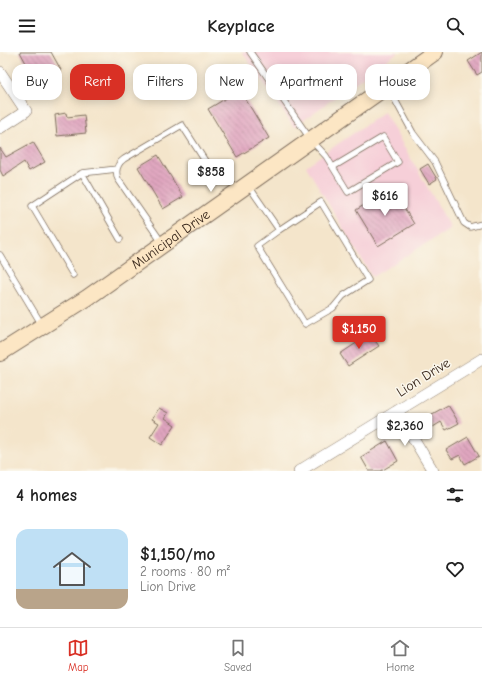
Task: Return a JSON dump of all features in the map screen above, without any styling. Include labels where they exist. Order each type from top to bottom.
[{"type":"street","name":"Municipal Drive","points":[[418,64],[435,52]]},
{"type":"street","points":[[0,72],[26,111],[0,128]]},
{"type":"street","name":"Municipal Drive","points":[[0,353],[87,298],[367,100]]},
{"type":"street","name":"Lion Drive","points":[[299,471],[482,359]]},
{"type":"street","points":[[397,411],[433,471]]},
{"type":"lane","points":[[250,52],[311,140],[326,156],[348,192],[398,162],[383,137],[333,167]]},
{"type":"lane","points":[[395,100],[413,133],[435,162],[464,223],[470,227],[482,224]]},
{"type":"lane","points":[[163,244],[118,179],[116,175],[120,162],[182,125],[207,164]]},
{"type":"lane","points":[[73,275],[32,206],[82,174],[117,169]]},
{"type":"lane","points":[[82,174],[120,239]]},
{"type":"lane","points":[[248,185],[279,230]]},
{"type":"lane","points":[[321,202],[368,280],[343,296],[333,308],[305,324],[258,246],[279,230],[321,202]]},
{"type":"lane","points":[[0,255],[42,326]]},
{"type":"lane","points":[[0,270],[6,266]]},
{"type":"shaded area","points":[[242,52],[398,52],[381,64],[365,64],[365,76],[357,82],[357,64],[266,64],[266,87],[258,75],[258,64],[250,64]]},
{"type":"shaded area","points":[[275,100],[331,100],[294,127]]},
{"type":"shaded area","points":[[384,112],[451,228],[372,277],[306,166]]},
{"type":"building","points":[[20,52],[51,52],[58,64],[27,64]]},
{"type":"building","points":[[482,52],[482,72],[477,75],[468,61]]},
{"type":"building","points":[[223,100],[246,100],[269,138],[237,157],[208,109]]},
{"type":"building","points":[[66,113],[67,117],[84,115],[86,133],[57,136],[55,115]]},
{"type":"building","points":[[33,142],[45,162],[29,171],[24,162],[3,176],[0,170],[0,148],[6,157]]},
{"type":"building","points":[[158,155],[183,197],[163,209],[138,167]]},
{"type":"building","points":[[428,164],[437,179],[429,184],[420,169]]},
{"type":"building","points":[[392,188],[414,224],[378,246],[356,210]]},
{"type":"building","points":[[370,334],[379,346],[348,366],[340,354]]},
{"type":"building","points":[[448,405],[459,423],[446,430],[441,422],[433,427],[427,417]]},
{"type":"building","points":[[159,408],[168,413],[165,418],[175,425],[162,445],[150,437],[159,423],[152,419]]},
{"type":"building","points":[[468,437],[479,456],[465,464],[460,455],[452,459],[446,450]]},
{"type":"building","points":[[387,441],[398,461],[381,471],[369,471],[361,457]]}]
